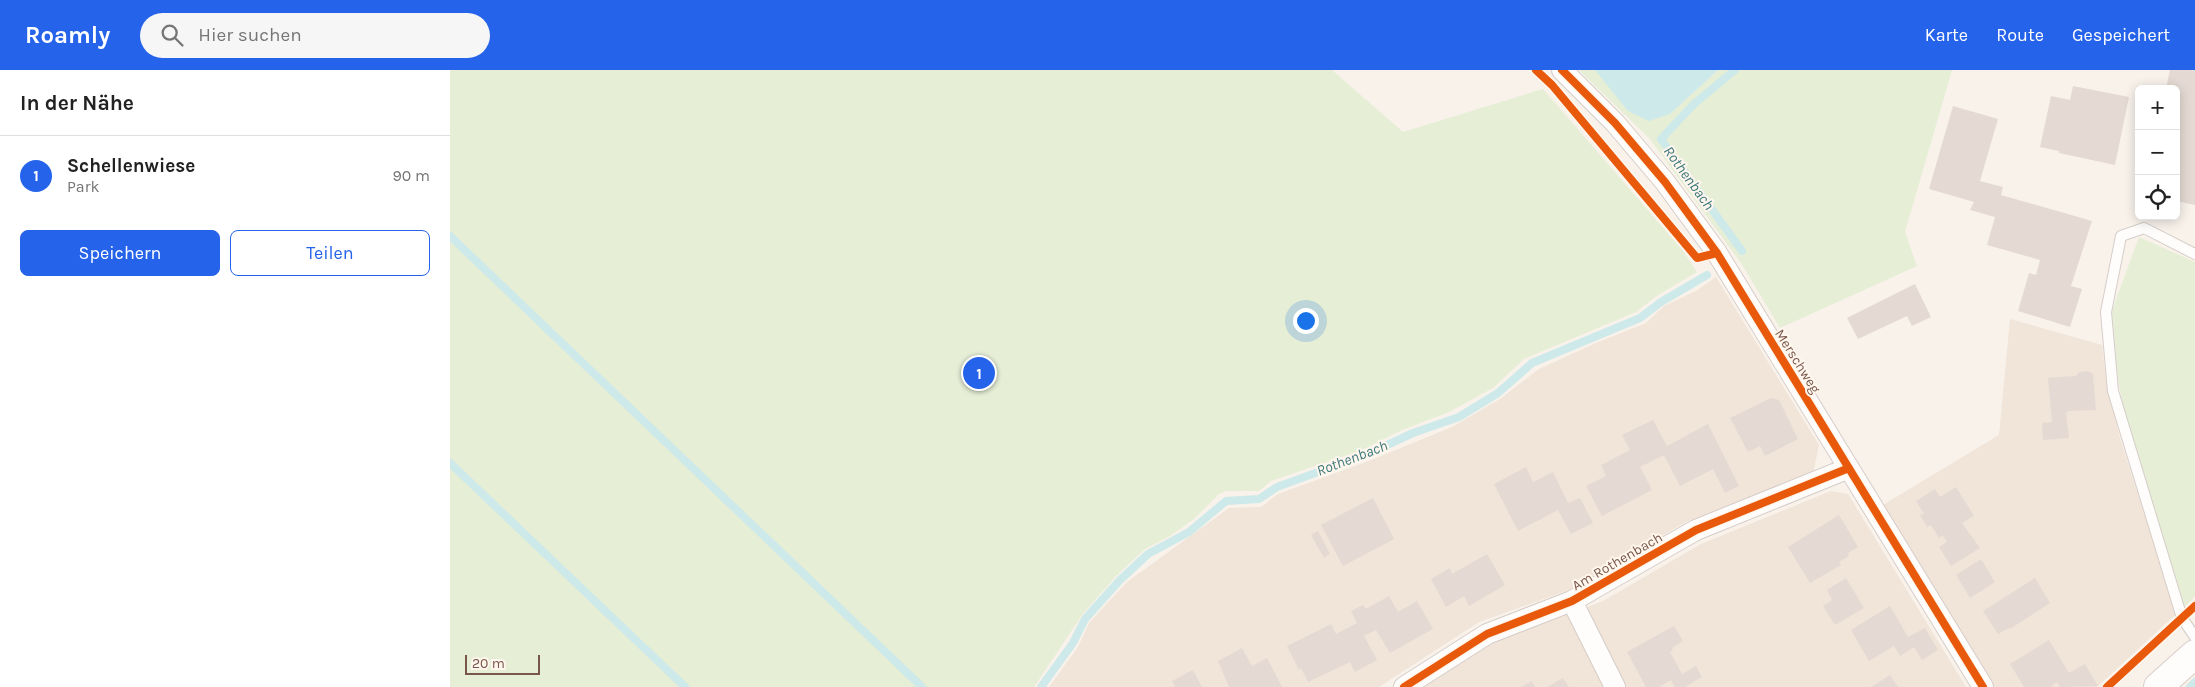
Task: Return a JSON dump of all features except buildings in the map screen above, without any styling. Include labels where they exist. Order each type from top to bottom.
[{"type":"street","name":"Merschweg","points":[[1562,70],[1615,123],[1665,182],[1717,253],[1983,687]]},
{"type":"street","name":"Am Rothenbach","points":[[1404,687],[1487,634],[1572,601],[1696,530],[1850,468]]},
{"type":"street","name":"Am Rothenbach","points":[[1572,601],[1615,687]]},
{"type":"street","points":[[2158,687],[2195,654]]},
{"type":"lane","points":[[2195,254],[2144,228],[2121,236],[2106,312],[2112,391],[2182,618],[2195,637]]},
{"type":"shaded area","points":[[1716,277],[1819,445],[1813,474],[1686,522],[1569,590],[1479,622],[1379,687],[1049,687],[1078,647],[1089,623],[1127,582],[1229,508],[1261,507],[1278,494],[1369,461],[1452,427],[1500,399],[1539,369],[1646,323],[1664,306],[1696,291]]},
{"type":"shaded area","points":[[2010,319],[2102,345],[2107,388],[2120,438],[2176,614],[2097,687],[1994,687],[1883,505],[1999,435]]},
{"type":"shaded area","points":[[1831,491],[1848,494],[1966,687],[1424,687],[1493,643],[1603,601],[1701,544]]},
{"type":"green space","points":[[450,70],[1332,70],[1403,132],[1543,89],[1684,252],[1697,272],[1658,295],[1636,312],[1524,359],[1493,388],[1449,412],[1400,431],[1362,450],[1271,481],[1259,491],[1226,491],[1219,494],[1194,519],[1170,536],[1145,549],[1116,576],[1082,615],[1034,687],[450,687]]},
{"type":"green space","points":[[1579,70],[1595,70],[1670,114],[1718,70],[1952,70],[1905,232],[1917,266],[1780,328],[1741,263],[1649,138]]},
{"type":"green space","points":[[2139,237],[2195,262],[2195,597],[2184,607],[2124,415],[2116,365],[2111,313]]},
{"type":"water","points":[[1595,70],[1718,70],[1670,114],[1649,121],[1628,111]]},
{"type":"waterway","name":"Rothenbach","points":[[1735,70],[1694,104],[1661,139],[1742,251]]},
{"type":"waterway","points":[[450,236],[922,687]]},
{"type":"waterway","name":"Rothenbach","points":[[1041,687],[1073,643],[1085,619],[1120,580],[1148,554],[1189,532],[1226,501],[1259,499],[1277,487],[1370,453],[1413,433],[1459,417],[1498,393],[1532,363],[1640,318],[1661,302],[1707,275]]},
{"type":"waterway","points":[[450,463],[685,687]]},
{"type":"waterway","points":[[2190,687],[2195,682]]},
{"type":"cycle path","points":[[1536,70],[1552,85],[1697,258],[1717,253]]},
{"type":"cycle path","points":[[1562,70],[1615,123],[1665,182],[1717,253],[1983,687]]},
{"type":"cycle path","points":[[1404,687],[1487,634],[1572,601],[1696,530],[1849,468]]},
{"type":"cycle path","points":[[2107,687],[2195,606]]},
{"type":"place","name":"Schellenwiese","points":[[979,373]]}]
